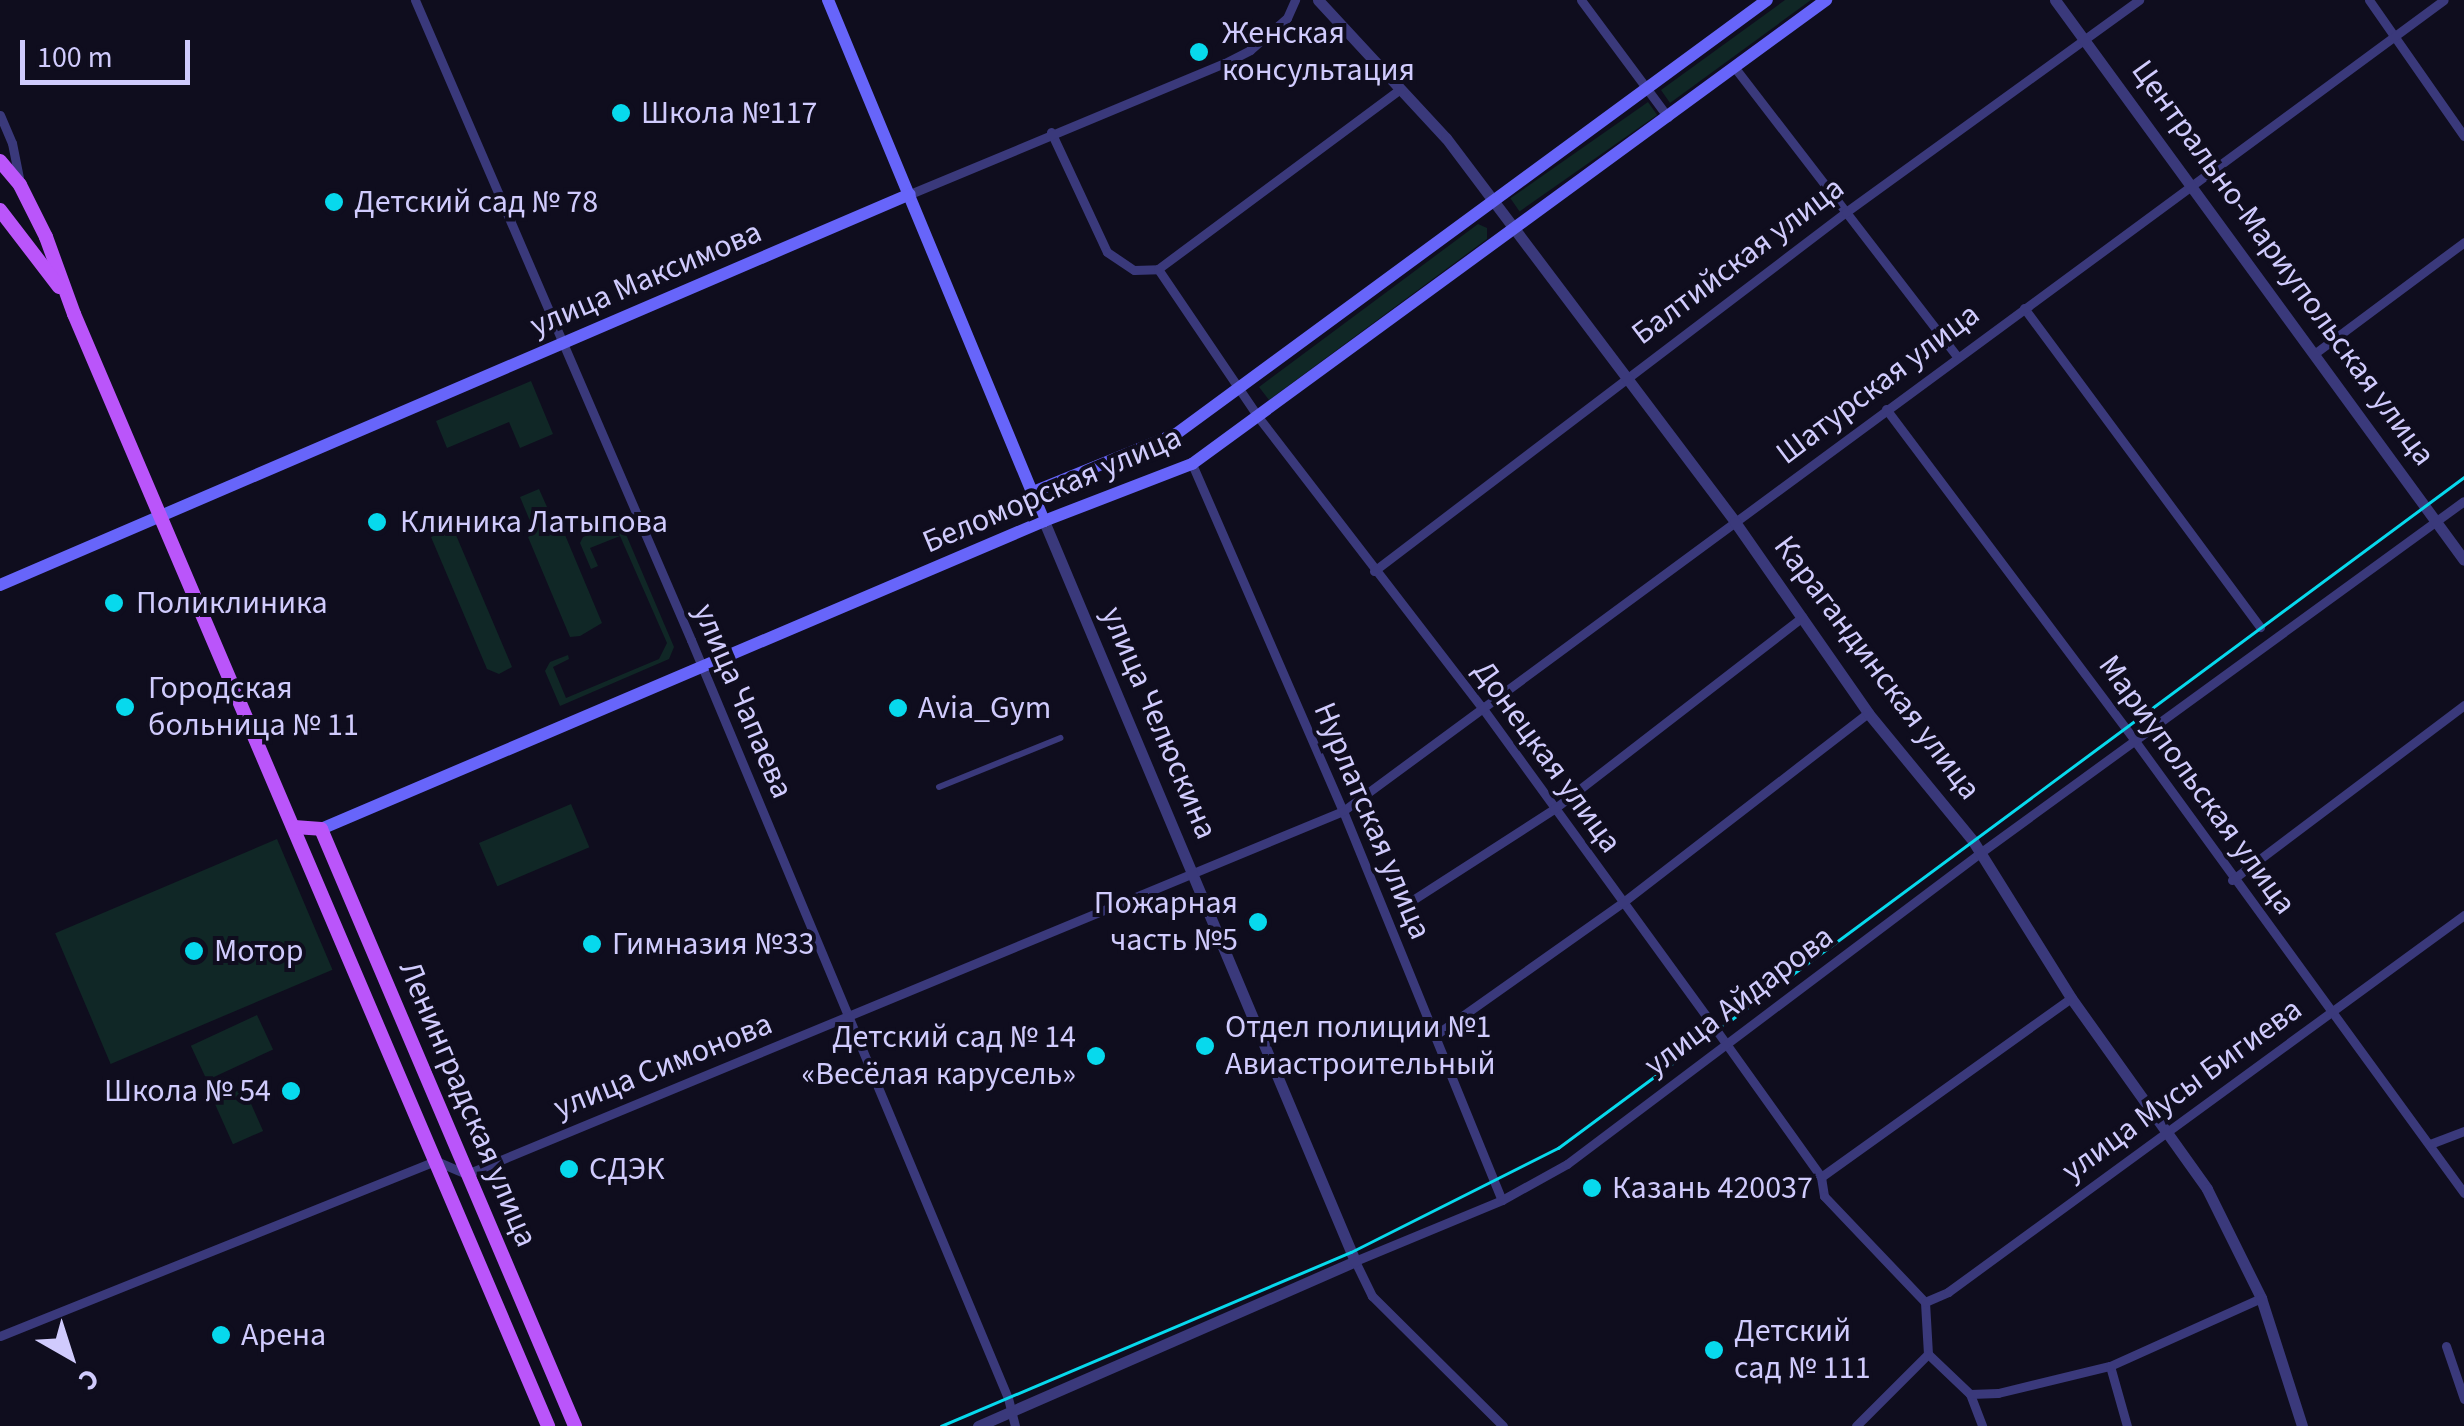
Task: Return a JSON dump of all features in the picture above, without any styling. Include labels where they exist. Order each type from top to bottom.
[{"type":"main road","name":"улица Челюскина","points":[[828,0],[1044,521]]},
{"type":"main road","name":"Беломорская улица","points":[[1033,492],[1176,434],[1767,0]]},
{"type":"main road","name":"Беломорская улица","points":[[321,829],[1044,521],[1192,464],[1260,418],[1826,0]]},
{"type":"main road","name":"Ленинградская улица","points":[[0,161],[20,185],[46,237],[74,314],[548,1426]]},
{"type":"main road","name":"улица Максимова","points":[[0,585],[910,194]]},
{"type":"main road","name":"Ленинградская улица","points":[[0,210],[74,314]]},
{"type":"main road","points":[[294,827],[321,829]]},
{"type":"main road","name":"Ленинградская улица","points":[[321,829],[575,1426]]},
{"type":"street","name":"улица Чапаева","points":[[415,0],[565,344],[849,1018],[1008,1398],[1015,1426]]},
{"type":"street","name":"улица Максимова","points":[[910,194],[1250,50],[1288,18],[1295,0]]},
{"type":"street","name":"Карагандинская улица","points":[[1318,0],[1446,138],[1736,522],[1868,713],[1980,853],[2071,998],[2169,1129],[2207,1189],[2261,1298],[2302,1426]]},
{"type":"street","points":[[1581,0],[1668,117]]},
{"type":"street","name":"Центрально-Мариупольская улица","points":[[2056,0],[2464,560]]},
{"type":"street","name":"Балтийская улица","points":[[1374,571],[1626,376],[2083,37],[2139,0]]},
{"type":"street","points":[[2369,0],[2464,136]]},
{"type":"street","name":"Шатурская улица","points":[[1343,811],[1480,706],[2444,0]]},
{"type":"street","points":[[1735,68],[1958,356]]},
{"type":"street","points":[[1051,132],[1107,252],[1134,270],[1158,269],[1398,90]]},
{"type":"street","name":"Ленинградская улица","points":[[0,115],[12,143],[20,185]]},
{"type":"street","points":[[2314,354],[2464,242]]},
{"type":"street","name":"Донецкая улица","points":[[1158,269],[1260,418],[1480,706],[1727,1046],[1821,1177],[1824,1196],[1926,1302]]},
{"type":"street","points":[[2024,308],[2260,627]]},
{"type":"street","name":"Мариупольская улица","points":[[1886,409],[2135,741],[2232,880],[2334,1011],[2464,1193]]},
{"type":"street","name":"Нурлатская улица","points":[[1192,464],[1343,811],[1502,1200]]},
{"type":"street","name":"улица Айдарова","points":[[978,1426],[1502,1200],[1568,1164],[1980,853],[2464,501]]},
{"type":"street","name":"улица Челюскина","points":[[1044,521],[1372,1296],[1503,1426]]},
{"type":"street","points":[[1408,903],[1554,808],[1802,617]]},
{"type":"street","points":[[2232,880],[2464,705]]},
{"type":"street","points":[[1434,1036],[1622,903],[1868,713]]},
{"type":"street","points":[[940,787],[1060,738]]},
{"type":"street","name":"улица Симонова","points":[[468,1174],[1343,811]]},
{"type":"street","name":"улица Мусы Бигиева","points":[[1926,1302],[1948,1292],[2464,914]]},
{"type":"street","points":[[1821,1177],[2071,998]]},
{"type":"street","points":[[2430,1144],[2464,1131]]},
{"type":"street","points":[[0,1336],[436,1161],[468,1174]]},
{"type":"street","points":[[1970,1394],[1998,1394],[2110,1366],[2261,1298]]},
{"type":"street","points":[[1926,1302],[1928,1354],[1970,1394],[1982,1426]]},
{"type":"street","points":[[2446,1346],[2464,1399]]},
{"type":"street","points":[[1856,1426],[1928,1354]]},
{"type":"street","points":[[2110,1366],[2127,1426]]},
{"type":"green space","points":[[1785,0],[1811,0],[1670,103],[1661,90]]},
{"type":"green space","points":[[1648,102],[1657,115],[1520,211],[1510,198]]},
{"type":"green space","points":[[1478,224],[1487,228],[1487,239],[1269,400],[1259,387]]},
{"type":"green space","points":[[531,381],[553,434],[520,448],[509,422],[447,448],[436,421]]},
{"type":"green space","points":[[539,489],[555,525],[560,523],[602,623],[580,636],[570,637],[528,537],[535,533],[520,497]]},
{"type":"green space","points":[[618,523],[674,647],[669,659],[560,706],[545,671],[550,662],[568,655],[569,659],[553,667],[566,698],[659,659],[667,643],[620,536],[590,548],[598,566],[591,569],[580,543],[583,537]]},
{"type":"green space","points":[[453,528],[512,667],[499,674],[487,669],[431,537]]},
{"type":"green space","points":[[571,804],[589,847],[497,886],[479,843]]},
{"type":"green space","name":"Мотор","points":[[277,839],[332,970],[111,1064],[55,933]]},
{"type":"green space","points":[[257,1015],[273,1049],[207,1080],[191,1046]]},
{"type":"green space","points":[[244,1088],[263,1131],[233,1144],[214,1101]]},
{"type":"tram line","points":[[941,1426],[1351,1252],[1558,1148],[2464,477]]},
{"type":"place","name":"Женская консультация","points":[[1199,52]]},
{"type":"place","name":"Школа №117","points":[[621,113]]},
{"type":"place","name":"Детский сад № 78","points":[[334,202]]},
{"type":"place","name":"Клиника Латыпова","points":[[377,522]]},
{"type":"place","name":"Поликлиника","points":[[114,603]]},
{"type":"place","name":"Городская больница № 11","points":[[125,707]]},
{"type":"place","name":"Avia_Gym","points":[[898,708]]},
{"type":"place","name":"Пожарная часть №5","points":[[1258,922]]},
{"type":"place","name":"Гимназия №33","points":[[592,944]]},
{"type":"place","name":"Мотор","points":[[194,951]]},
{"type":"place","name":"Отдел полиции №1 Авиастроительный","points":[[1205,1046]]},
{"type":"place","name":"Детский сад № 14 «Весёлая карусель»","points":[[1096,1056]]},
{"type":"place","name":"Школа № 54","points":[[291,1091]]},
{"type":"place","name":"СДЭК","points":[[569,1169]]},
{"type":"place","name":"Казань 420037","points":[[1592,1188]]},
{"type":"place","name":"Арена","points":[[221,1335]]},
{"type":"place","name":"Детский сад № 111","points":[[1714,1350]]}]
